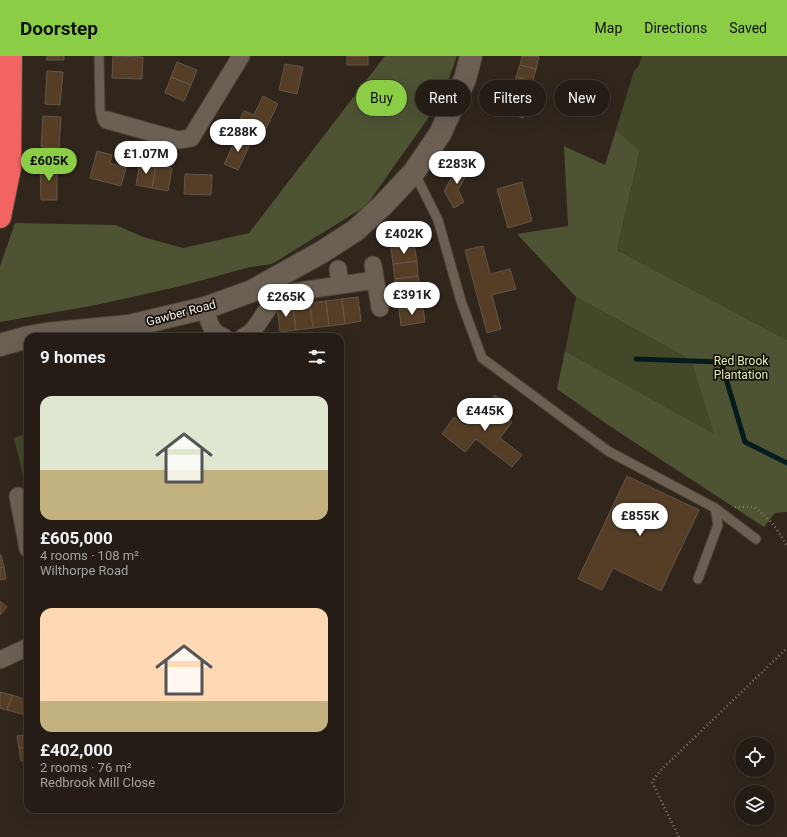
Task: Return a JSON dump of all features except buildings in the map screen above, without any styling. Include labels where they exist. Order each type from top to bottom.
[{"type":"highway","points":[[0,217],[10,168],[11,56]]},
{"type":"street","points":[[106,120],[178,140],[191,138],[241,56]]},
{"type":"street","name":"Gawber Road","points":[[56,333],[129,326],[205,308],[252,290],[322,252],[356,230],[383,205],[414,172],[440,134],[465,79],[472,56]]},
{"type":"street","points":[[338,269],[340,285]]},
{"type":"street","points":[[250,333],[270,305],[278,297],[286,294],[340,285],[374,273],[380,308]]},
{"type":"street","points":[[205,308],[210,325],[215,333]]},
{"type":"street","name":"Gawber Road","points":[[0,345],[24,338]]},
{"type":"street","points":[[18,496],[24,528]]},
{"type":"street","points":[[0,660],[24,649]]},
{"type":"lane","points":[[99,56],[100,110],[102,119],[106,120]]},
{"type":"lane","points":[[414,172],[438,220],[461,301],[482,358],[608,451],[715,508],[756,539]]},
{"type":"lane","points":[[698,579],[718,525],[715,508]]},
{"type":"path","points":[[715,508],[754,507],[770,519],[787,546]]},
{"type":"path","points":[[680,837],[652,782],[660,771],[787,648]]},
{"type":"green space","points":[[385,56],[457,56],[448,80],[415,80],[415,116],[430,116],[366,206],[272,264],[250,267],[181,286],[96,305],[0,322],[0,266],[15,223],[116,225],[143,237],[183,248],[249,233],[356,94],[356,116],[407,116],[407,80],[367,80]]},
{"type":"green space","points":[[642,56],[787,56],[787,340],[617,250],[640,152],[616,130],[634,71],[639,65]]},
{"type":"green space","name":"Red Brook Plantation","points":[[616,130],[640,151],[617,250],[787,340],[787,512],[775,513],[764,527],[611,427],[557,389],[565,351],[714,434],[691,360],[576,297],[517,234],[568,226],[564,146],[605,165]]},
{"type":"green space","points":[[576,297],[691,360],[715,435],[565,351]]},
{"type":"green space","points":[[24,434],[24,480],[14,438]]},
{"type":"waterway","points":[[636,359],[721,362],[745,442],[787,463]]}]
